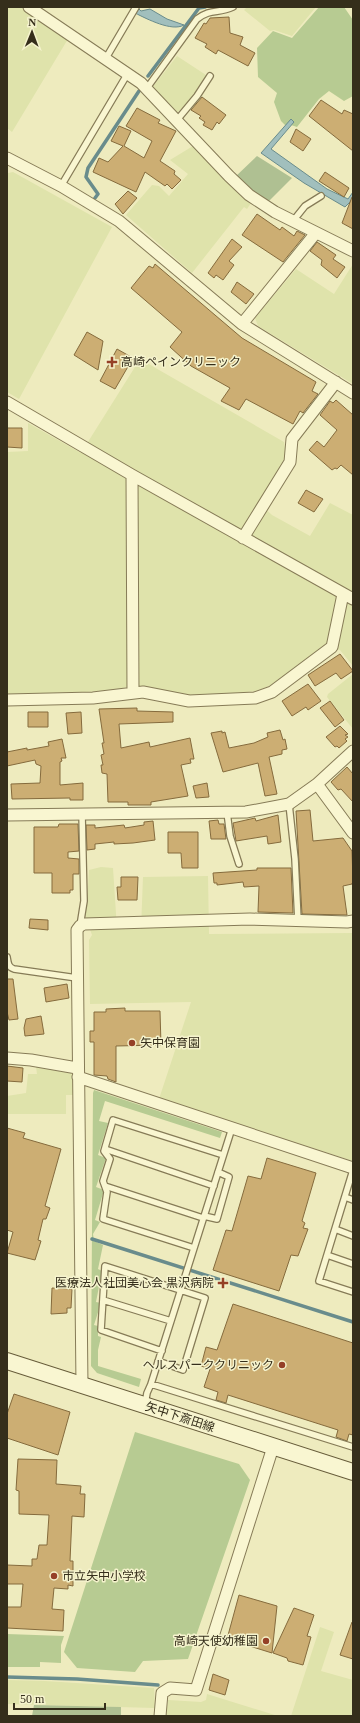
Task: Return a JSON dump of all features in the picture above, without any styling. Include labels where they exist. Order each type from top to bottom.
[{"type":"street","points":[[29,7],[128,73],[147,88],[229,176],[249,194],[292,221],[353,252]]},
{"type":"street","points":[[7,159],[60,186],[119,222],[242,324],[353,393]]},
{"type":"street","points":[[242,324],[316,234]]},
{"type":"street","points":[[243,538],[290,462],[292,439],[336,382]]},
{"type":"street","points":[[7,402],[132,475],[353,600]]},
{"type":"street","points":[[132,475],[133,692]]},
{"type":"street","points":[[7,700],[93,698],[133,692],[143,692],[189,701],[255,698],[272,692],[332,647],[343,594]]},
{"type":"street","points":[[7,815],[246,812],[289,804],[317,784],[353,751]]},
{"type":"street","points":[[317,784],[353,833]]},
{"type":"street","points":[[82,1385],[77,1072],[77,930],[84,924],[250,919],[353,921]]},
{"type":"street","points":[[7,1058],[31,1060],[77,1072],[232,1128],[353,1169]]},
{"type":"street","name":"矢中下斎田線","points":[[7,1361],[353,1472]]},
{"type":"street","points":[[160,1716],[162,1693],[170,1688],[196,1690],[273,1447]]},
{"type":"lane","points":[[106,58],[136,7]]},
{"type":"lane","points":[[147,88],[197,19],[206,12],[225,11],[232,7]]},
{"type":"lane","points":[[60,186],[128,73]]},
{"type":"lane","points":[[177,120],[198,96],[210,76]]},
{"type":"lane","points":[[292,221],[305,206],[321,196]]},
{"type":"lane","points":[[289,804],[295,859],[298,921]]},
{"type":"lane","points":[[227,812],[230,836],[239,864]]},
{"type":"lane","points":[[80,926],[84,900],[82,814]]},
{"type":"lane","points":[[7,957],[8,965],[14,970],[77,978]]},
{"type":"lane","points":[[194,1248],[103,1218],[107,1192],[103,1181],[110,1159],[104,1151],[113,1120],[223,1155]]},
{"type":"lane","points":[[144,1406],[232,1128]]},
{"type":"lane","points":[[105,1149],[214,1186]]},
{"type":"lane","points":[[353,1169],[319,1281],[353,1292]]},
{"type":"lane","points":[[105,1186],[204,1217],[217,1219],[228,1177],[218,1172]]},
{"type":"lane","points":[[345,1197],[353,1200]]},
{"type":"lane","points":[[335,1229],[353,1236]]},
{"type":"lane","points":[[327,1255],[353,1264]]},
{"type":"lane","points":[[158,1361],[183,1370],[205,1298],[105,1266],[101,1330],[162,1351]]},
{"type":"lane","points":[[103,1300],[171,1321]]},
{"type":"lane","points":[[151,1384],[353,1448]]},
{"type":"green space","points":[[7,7],[21,7],[68,39],[12,132],[7,128]]},
{"type":"green space","points":[[247,7],[316,7],[292,36],[274,30],[270,31],[244,10]]},
{"type":"green space","points":[[319,7],[344,7],[353,20],[353,96],[344,101],[329,91],[319,99],[297,127],[285,125],[281,121],[274,102],[277,93],[258,77],[257,48],[273,31],[292,38]]},
{"type":"green space","points":[[177,56],[206,75],[197,92],[176,114],[152,88]]},
{"type":"green space","points":[[193,146],[210,162],[231,186],[251,203],[247,209],[244,207],[192,273],[126,215],[152,185],[159,186],[169,196],[188,174],[170,160]]},
{"type":"green space","points":[[257,156],[292,178],[267,203],[234,178]]},
{"type":"green space","points":[[13,172],[112,227],[19,399],[7,392],[7,175],[8,173]]},
{"type":"green space","points":[[353,264],[353,384],[258,326],[255,318],[296,269],[334,294]]},
{"type":"green space","points":[[140,359],[284,442],[287,460],[261,505],[272,515],[310,536],[330,503],[353,515],[353,666],[340,650],[325,647],[271,685],[257,691],[196,697],[142,687],[125,687],[122,689],[86,692],[7,694],[7,452],[28,451],[28,423],[81,453]]},
{"type":"green space","points":[[353,674],[353,729],[327,697],[328,694]]},
{"type":"green space","points":[[101,867],[113,868],[117,929],[141,929],[143,877],[208,876],[209,934],[353,933],[353,1161],[159,1099],[191,1002],[90,1004],[89,940],[92,935],[85,915],[89,870]]},
{"type":"green space","points":[[36,1067],[71,1073],[74,1077],[73,1095],[66,1095],[66,1114],[7,1114],[7,1096],[26,1093],[28,1074],[37,1074]]},
{"type":"green space","points":[[94,1090],[222,1132],[220,1138],[105,1101],[99,1121],[108,1123],[98,1155],[106,1158],[96,1187],[104,1190],[95,1220],[100,1222],[93,1234],[94,1241],[103,1245],[98,1269],[102,1271],[96,1302],[101,1303],[94,1325],[98,1326],[98,1336],[101,1337],[98,1350],[98,1366],[141,1379],[139,1387],[97,1373],[91,1366]]},
{"type":"green space","points":[[135,1432],[239,1464],[250,1480],[188,1659],[143,1661],[135,1672],[77,1668],[64,1652]]},
{"type":"green space","points":[[320,1627],[334,1632],[321,1671],[353,1680],[353,1716],[291,1716]]},
{"type":"green space","points":[[7,1634],[64,1636],[61,1645],[61,1663],[40,1662],[40,1667],[7,1667]]},
{"type":"green space","points":[[7,1680],[154,1688],[155,1708],[7,1704]]},
{"type":"green space","points":[[207,1694],[278,1716],[166,1716],[168,1700],[201,1702],[206,1700]]},
{"type":"green space","points":[[34,1705],[121,1707],[121,1716],[32,1716]]},
{"type":"water","points":[[137,7],[141,11],[150,9],[167,19],[184,25],[179,27],[166,26],[135,13]]},
{"type":"water","points":[[291,119],[294,122],[271,149],[327,189],[348,199],[353,192],[353,199],[345,207],[304,183],[261,153]]},
{"type":"building","points":[[229,17],[230,33],[243,37],[240,45],[255,53],[248,66],[218,50],[216,54],[205,47],[207,44],[195,38],[204,23],[206,24],[210,18]]},
{"type":"building","points":[[202,97],[226,115],[219,124],[217,122],[212,130],[203,125],[205,122],[199,118],[201,116],[191,110]]},
{"type":"building","points":[[321,100],[342,114],[344,110],[353,114],[353,151],[309,116]]},
{"type":"building","points":[[137,108],[160,120],[158,123],[176,131],[160,161],[175,171],[174,174],[181,180],[172,189],[167,184],[165,186],[145,172],[136,192],[93,172],[99,158],[108,162],[123,146],[111,141],[119,126],[131,131],[124,146],[144,158],[152,141],[126,126]]},
{"type":"building","points":[[296,129],[311,139],[303,151],[290,142]]},
{"type":"building","points":[[325,172],[349,188],[344,197],[319,181]]},
{"type":"building","points":[[128,191],[137,198],[123,214],[115,204]]},
{"type":"building","points":[[353,197],[353,229],[342,223]]},
{"type":"building","points":[[257,214],[280,230],[282,227],[294,236],[297,231],[305,235],[283,262],[242,235]]},
{"type":"building","points":[[232,239],[242,247],[229,261],[234,265],[223,280],[216,275],[214,278],[208,273]]},
{"type":"building","points":[[317,242],[336,255],[333,259],[345,267],[337,278],[321,265],[322,260],[310,251]]},
{"type":"building","points":[[155,264],[242,338],[316,382],[312,391],[318,394],[303,413],[300,411],[293,424],[246,399],[239,410],[221,401],[230,388],[191,366],[170,347],[182,332],[131,288],[149,266],[153,268]]},
{"type":"building","points":[[237,282],[254,294],[246,304],[231,292]]},
{"type":"building","points":[[87,332],[103,341],[98,370],[74,355]]},
{"type":"building","points":[[117,349],[133,358],[115,389],[100,381]]},
{"type":"building","points":[[336,400],[353,415],[353,475],[341,465],[337,469],[335,468],[332,470],[309,450],[317,441],[324,447],[337,430],[320,415],[330,401],[333,403]]},
{"type":"building","points":[[7,428],[22,428],[22,448],[7,447]]},
{"type":"building","points":[[306,490],[323,499],[314,512],[298,503]]},
{"type":"building","points":[[340,654],[353,671],[341,679],[336,673],[315,686],[308,675]]},
{"type":"building","points":[[308,684],[321,701],[308,710],[306,707],[292,716],[282,701]]},
{"type":"building","points":[[330,701],[344,720],[335,727],[320,708]]},
{"type":"building","points":[[137,708],[137,711],[173,712],[173,722],[119,724],[121,748],[149,742],[150,747],[190,738],[194,759],[190,759],[191,763],[181,765],[188,796],[151,802],[151,805],[128,805],[128,802],[108,802],[107,774],[102,773],[101,765],[103,765],[101,755],[104,754],[102,743],[104,743],[99,709]]},
{"type":"building","points":[[28,712],[48,712],[48,727],[28,727]]},
{"type":"building","points":[[81,712],[82,733],[68,734],[66,713]]},
{"type":"building","points":[[340,726],[348,734],[345,735],[348,737],[345,739],[347,741],[339,748],[337,746],[335,747],[326,737]]},
{"type":"building","points":[[280,730],[283,740],[285,739],[287,749],[282,750],[282,754],[269,757],[277,794],[265,796],[258,763],[223,772],[211,733],[222,731],[222,733],[225,732],[229,748],[254,743],[268,737],[267,733]]},
{"type":"building","points":[[62,739],[66,758],[61,758],[62,761],[60,762],[60,785],[83,783],[83,800],[70,800],[70,798],[12,799],[11,784],[40,783],[41,766],[36,764],[35,760],[7,766],[7,752],[49,746],[48,742]]},
{"type":"building","points":[[347,767],[353,774],[353,802],[341,789],[338,790],[331,782]]},
{"type":"building","points":[[207,783],[209,797],[196,798],[193,786]]},
{"type":"building","points":[[310,810],[313,841],[343,838],[352,851],[353,881],[352,884],[343,886],[347,915],[302,914],[296,811]]},
{"type":"building","points":[[278,815],[281,842],[268,844],[267,836],[236,841],[233,823],[255,818],[256,821]]},
{"type":"building","points":[[218,820],[219,824],[224,824],[226,839],[211,839],[209,821]]},
{"type":"building","points":[[153,821],[155,840],[133,843],[114,844],[114,842],[95,844],[95,849],[87,850],[86,825],[95,825],[95,828],[124,825],[125,828],[144,825],[144,822]]},
{"type":"building","points":[[59,824],[78,824],[79,851],[68,852],[68,858],[79,859],[79,874],[73,874],[73,890],[70,890],[70,893],[52,893],[52,873],[34,873],[34,827],[58,827]]},
{"type":"building","points":[[168,832],[198,832],[198,868],[182,868],[181,853],[168,853]]},
{"type":"building","points":[[257,868],[291,868],[293,913],[258,912],[259,886],[244,887],[243,882],[217,885],[217,883],[214,883],[213,873],[257,870]]},
{"type":"building","points":[[121,877],[138,877],[137,900],[118,900],[117,887],[121,887]]},
{"type":"building","points":[[30,919],[48,920],[48,930],[29,928]]},
{"type":"building","points":[[7,979],[13,979],[18,1019],[9,1020],[7,1012]]},
{"type":"building","points":[[67,984],[69,998],[46,1002],[44,988]]},
{"type":"building","name":"矢中保育園","points":[[125,1008],[125,1011],[160,1011],[161,1045],[116,1046],[116,1082],[108,1079],[107,1076],[94,1075],[94,1042],[90,1042],[90,1031],[94,1031],[94,1012],[106,1012],[106,1009]]},
{"type":"building","points":[[41,1016],[44,1034],[25,1036],[24,1028],[26,1019]]},
{"type":"building","points":[[7,1066],[23,1068],[22,1082],[7,1081]]},
{"type":"building","points":[[7,1128],[25,1133],[23,1138],[61,1149],[45,1206],[50,1208],[46,1219],[43,1219],[38,1240],[41,1241],[35,1260],[7,1253],[13,1232],[7,1230]]},
{"type":"building","points":[[267,1158],[316,1173],[302,1221],[305,1223],[303,1228],[308,1229],[298,1256],[291,1255],[279,1291],[213,1270],[226,1230],[232,1231],[248,1176],[261,1179]]},
{"type":"building","points":[[52,1288],[72,1289],[71,1308],[67,1308],[67,1313],[51,1314]]},
{"type":"building","name":"ヘルスパーククリニック","points":[[233,1304],[353,1343],[353,1435],[349,1434],[347,1441],[336,1437],[338,1430],[228,1395],[226,1403],[216,1400],[218,1392],[204,1387],[210,1369],[201,1366],[206,1347],[217,1350]]},
{"type":"building","points":[[14,1394],[70,1412],[58,1455],[7,1438],[7,1414]]},
{"type":"building","points":[[18,1459],[57,1460],[56,1484],[81,1486],[80,1494],[85,1494],[84,1517],[72,1516],[70,1561],[73,1561],[73,1586],[68,1585],[68,1589],[54,1588],[52,1609],[64,1610],[63,1631],[7,1628],[7,1607],[21,1607],[23,1584],[7,1584],[7,1565],[32,1566],[32,1559],[37,1559],[39,1545],[47,1545],[49,1515],[19,1514],[19,1491],[16,1490]]},
{"type":"building","points":[[239,1595],[277,1606],[272,1653],[227,1639]]},
{"type":"building","points":[[294,1608],[314,1615],[307,1636],[311,1637],[303,1665],[288,1661],[287,1658],[273,1653]]},
{"type":"building","points":[[353,1622],[353,1659],[340,1655]]},
{"type":"building","points":[[213,1674],[229,1680],[225,1695],[209,1690]]},
{"type":"waterway","points":[[148,76],[199,8],[205,7]]},
{"type":"waterway","points":[[95,198],[98,194],[86,177],[88,168],[139,91]]},
{"type":"waterway","points":[[92,1239],[353,1322]]},
{"type":"waterway","points":[[7,1677],[77,1679],[158,1685]]},
{"type":"place","name":"高崎ペインクリニック","points":[[112,362]]},
{"type":"place","name":"矢中保育園","points":[[132,1043]]},
{"type":"place","name":"医療法人社団美心会 黒沢病院","points":[[223,1283]]},
{"type":"place","name":"ヘルスパーククリニック","points":[[282,1365]]},
{"type":"place","name":"市立矢中小学校","points":[[54,1576]]},
{"type":"place","name":"高崎天使幼稚園","points":[[266,1641]]}]
